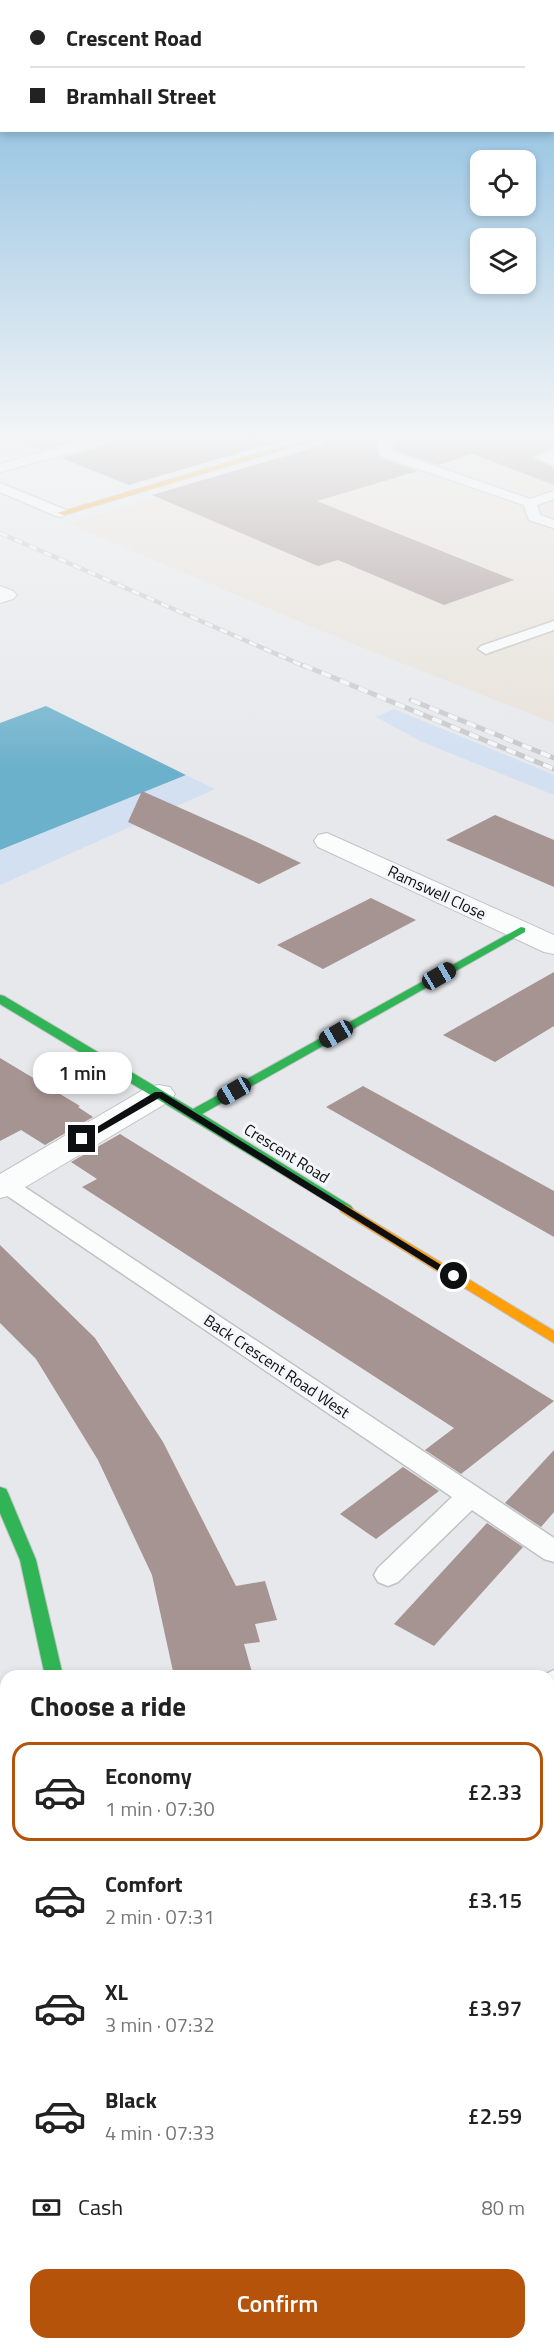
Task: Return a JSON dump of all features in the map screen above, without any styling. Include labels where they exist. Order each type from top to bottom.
[{"type":"street","points":[[0,592],[6,595],[0,597]]},
{"type":"street","points":[[353,853],[381,839]]},
{"type":"street","name":"Ramswell Close","points":[[327,841],[554,946]]},
{"type":"street","points":[[193,1114],[520,930]]},
{"type":"street","name":"Crescent Road","points":[[0,999],[193,1114],[554,1338]]},
{"type":"street","points":[[2,1184],[159,1094]]},
{"type":"street","points":[[0,1492],[28,1560],[53,1670]]},
{"type":"lane","points":[[486,649],[554,625]]},
{"type":"lane","name":"Back Crescent Road West","points":[[2,1184],[554,1552]]},
{"type":"lane","points":[[388,1575],[470,1496]]},
{"type":"shaded area","points":[[126,549],[554,549],[554,723],[356,645]]},
{"type":"shaded area","points":[[394,709],[554,775],[554,795],[420,741],[376,717]]},
{"type":"shaded area","points":[[186,775],[215,789],[0,885],[0,850]]},
{"type":"water","points":[[46,706],[186,775],[0,850],[0,723]]},
{"type":"building","points":[[277,549],[436,549],[514,580],[444,605],[338,560],[318,566]]},
{"type":"building","points":[[142,791],[301,863],[259,884],[128,822]]},
{"type":"building","points":[[495,815],[554,840],[554,887],[446,840]]},
{"type":"building","points":[[371,898],[416,920],[323,969],[277,945]]},
{"type":"building","points":[[554,972],[554,1026],[495,1062],[443,1035]]},
{"type":"building","points":[[0,1058],[80,1106],[78,1107],[93,1117],[45,1145],[21,1130],[0,1141]]},
{"type":"building","points":[[363,1086],[554,1191],[554,1237],[326,1107]]},
{"type":"building","points":[[120,1134],[554,1401],[461,1474],[425,1450],[454,1428],[82,1187],[97,1179],[71,1162]]},
{"type":"building","points":[[0,1245],[95,1338],[163,1442],[236,1586],[265,1581],[277,1620],[255,1624],[260,1642],[244,1644],[251,1670],[173,1670],[152,1575],[98,1460],[36,1359],[0,1323]]},
{"type":"building","points":[[554,1450],[554,1512],[541,1527],[505,1503]]},
{"type":"building","points":[[403,1467],[439,1491],[376,1539],[340,1514]]},
{"type":"building","points":[[487,1523],[523,1547],[434,1646],[394,1624]]},
{"type":"railway","points":[[36,549],[306,667]]},
{"type":"railway","points":[[303,665],[554,769]]},
{"type":"railway","points":[[411,700],[554,758]]},
{"type":"traffic: fast","points":[[193,1114],[521,930]]},
{"type":"traffic: fast","points":[[0,999],[193,1114],[346,1209]]},
{"type":"traffic: fast","points":[[0,1493],[28,1560],[53,1670]]},
{"type":"traffic: slow","points":[[346,1209],[554,1338]]},
{"type":"route","points":[[82,1139],[159,1094],[454,1276]]}]
